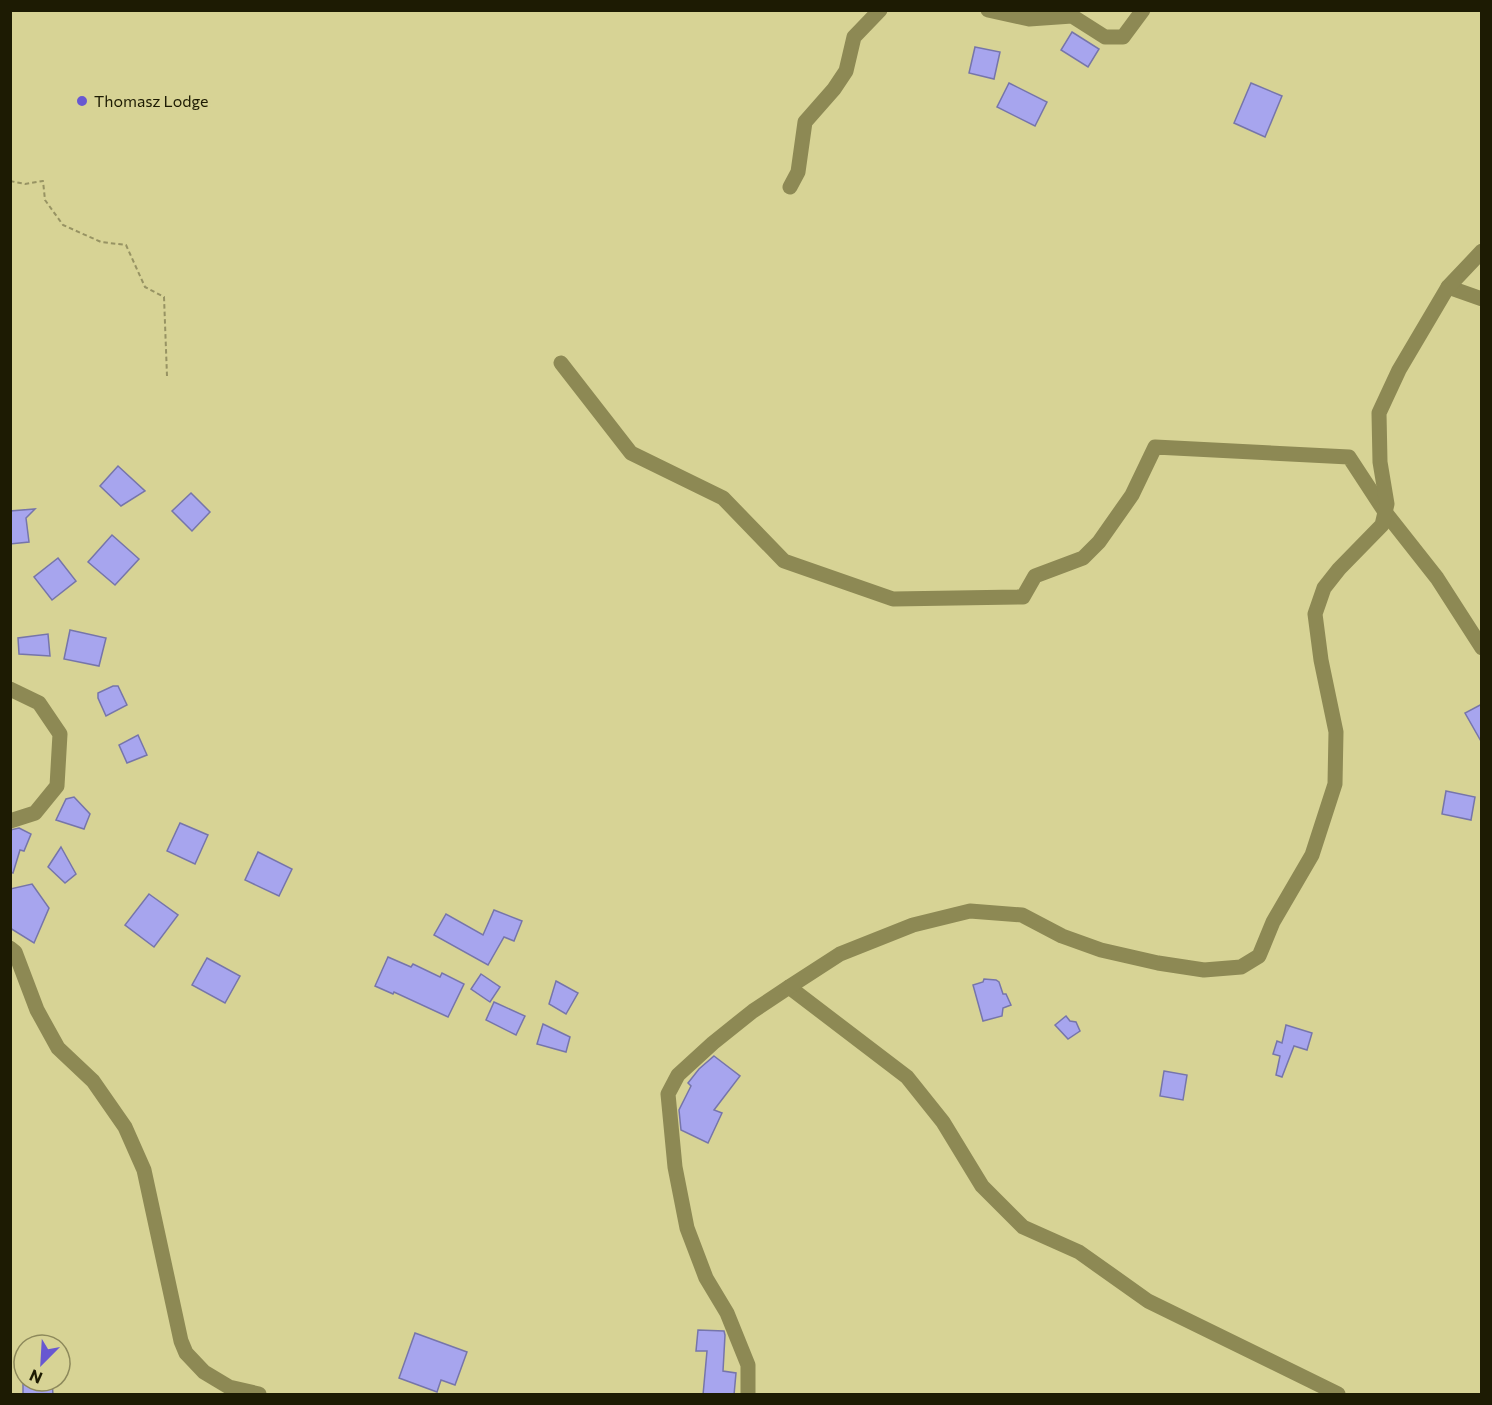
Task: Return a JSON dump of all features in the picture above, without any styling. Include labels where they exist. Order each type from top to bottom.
[{"type":"street","points":[[790,187],[798,172],[805,122],[834,89],[846,71],[854,37],[880,10]]},
{"type":"street","points":[[988,10],[1029,19],[1072,16],[1105,37],[1123,37],[1143,10]]},
{"type":"street","points":[[748,1395],[748,1365],[727,1313],[706,1278],[687,1228],[675,1167],[668,1094],[678,1075],[753,1011],[840,954],[913,925],[970,911],[1022,915],[1062,936],[1101,950],[1158,963],[1204,970],[1241,967],[1258,956],[1273,922],[1312,855],[1335,784],[1336,732],[1321,660],[1315,614],[1324,588],[1339,569],[1382,525],[1388,504],[1380,462],[1379,413],[1399,370],[1448,287],[1482,251]]},
{"type":"street","points":[[1448,287],[1482,300]]},
{"type":"street","points":[[561,363],[631,453],[723,498],[784,561],[893,599],[1023,597],[1035,576],[1083,558],[1099,542],[1132,495],[1155,447],[1349,458],[1385,512],[1437,578],[1482,648]]},
{"type":"street","points":[[10,689],[39,703],[60,734],[57,786],[35,813],[10,821]]},
{"type":"street","points":[[10,948],[15,952],[37,1011],[58,1048],[93,1081],[125,1127],[144,1170],[186,1353],[204,1372],[229,1387],[260,1395]]},
{"type":"street","points":[[789,987],[907,1077],[943,1122],[982,1186],[1023,1227],[1079,1252],[1148,1301],[1338,1395]]},
{"type":"path","points":[[10,181],[26,184],[43,181],[45,201],[63,225],[101,242],[126,245],[145,287],[164,297],[167,376]]},
{"type":"building","points":[[1072,32],[1099,49],[1088,67],[1061,50]]},
{"type":"building","points":[[975,47],[1000,52],[994,79],[969,73]]},
{"type":"building","points":[[1009,83],[1047,102],[1035,126],[997,107]]},
{"type":"building","points":[[1251,83],[1282,96],[1265,137],[1234,123]]},
{"type":"building","points":[[118,466],[145,491],[121,506],[100,486]]},
{"type":"building","points":[[191,493],[210,512],[192,531],[172,511]]},
{"type":"building","points":[[35,509],[26,518],[29,542],[10,544],[10,511]]},
{"type":"building","points":[[112,535],[139,559],[115,585],[88,562]]},
{"type":"building","points":[[58,558],[76,581],[52,600],[34,577]]},
{"type":"building","points":[[70,630],[106,638],[99,666],[64,659]]},
{"type":"building","points":[[48,634],[50,656],[19,654],[18,638]]},
{"type":"building","points":[[118,686],[127,705],[106,716],[98,693]]},
{"type":"building","points":[[1482,704],[1482,743],[1465,713]]},
{"type":"building","points":[[138,735],[147,755],[127,763],[119,745]]},
{"type":"building","points":[[1446,791],[1475,797],[1471,820],[1442,814]]},
{"type":"building","points":[[74,797],[90,814],[84,829],[56,820],[66,799]]},
{"type":"building","points":[[180,823],[208,835],[195,864],[167,851]]},
{"type":"building","points":[[19,828],[31,834],[24,851],[20,850],[13,873],[10,872],[10,830]]},
{"type":"building","points":[[61,847],[76,874],[65,883],[48,867]]},
{"type":"building","points":[[258,852],[292,869],[279,896],[245,880]]},
{"type":"building","points":[[32,884],[49,908],[34,943],[10,928],[10,889]]},
{"type":"building","points":[[149,894],[178,915],[154,947],[125,925]]},
{"type":"building","points":[[494,910],[522,921],[514,941],[504,937],[488,965],[434,935],[446,914],[483,935]]},
{"type":"building","points":[[388,957],[411,967],[413,964],[440,977],[442,973],[464,984],[448,1017],[394,992],[393,994],[375,986]]},
{"type":"building","points":[[207,958],[240,976],[225,1003],[192,985]]},
{"type":"building","points":[[481,974],[500,987],[490,1002],[471,989]]},
{"type":"building","points":[[984,979],[999,982],[1003,994],[1006,994],[1011,1005],[1003,1008],[1002,1016],[983,1021],[973,985],[983,982]]},
{"type":"building","points":[[556,981],[578,993],[566,1014],[549,1004]]},
{"type":"building","points":[[494,1002],[525,1016],[516,1035],[486,1020]]},
{"type":"building","points":[[1066,1016],[1070,1021],[1076,1022],[1080,1031],[1068,1039],[1055,1025]]},
{"type":"building","points":[[543,1024],[570,1037],[566,1052],[537,1044]]},
{"type":"building","points":[[1286,1025],[1312,1033],[1307,1050],[1294,1046],[1282,1077],[1276,1075],[1280,1056],[1273,1054],[1277,1041],[1282,1043]]},
{"type":"building","points":[[714,1056],[740,1076],[714,1110],[722,1113],[708,1143],[681,1130],[679,1110],[691,1086],[688,1083]]},
{"type":"building","points":[[1164,1071],[1187,1075],[1183,1100],[1160,1096]]},
{"type":"building","points":[[698,1330],[724,1331],[723,1371],[736,1373],[734,1395],[703,1395],[707,1351],[696,1351]]},
{"type":"building","points":[[415,1333],[467,1352],[455,1385],[441,1380],[437,1392],[399,1378]]},
{"type":"building","points":[[23,1393],[53,1393],[53,1395],[23,1395]]},
{"type":"place","name":"Thomasz Lodge","points":[[82,101]]}]
